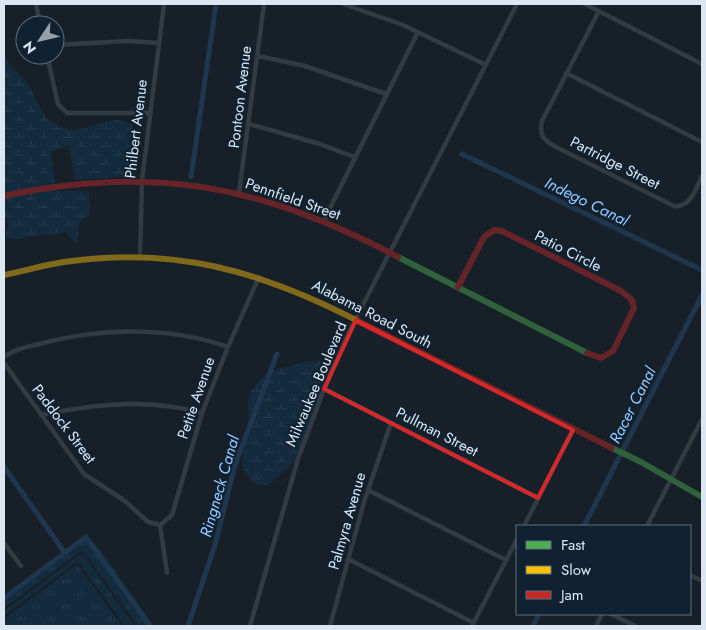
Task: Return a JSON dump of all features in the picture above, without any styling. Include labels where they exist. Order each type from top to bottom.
[{"type":"street","name":"Philbert Avenue","points":[[140,257],[142,181],[164,4]]},
{"type":"street","name":"Pontoon Avenue","points":[[239,193],[264,4]]},
{"type":"street","points":[[342,4],[418,32],[486,65]]},
{"type":"street","name":"Milwaukee Boulevard","points":[[250,626],[298,460],[324,389],[356,320],[518,4]]},
{"type":"street","points":[[585,4],[702,64]]},
{"type":"street","points":[[599,11],[566,73],[702,142]]},
{"type":"street","points":[[324,220],[418,32]]},
{"type":"street","points":[[65,44],[121,41],[159,44]]},
{"type":"street","points":[[258,56],[305,66],[386,94]]},
{"type":"street","points":[[49,65],[54,91],[61,110],[73,114],[150,113]]},
{"type":"street","name":"Partridge Street","points":[[566,73],[542,121],[540,131],[542,136],[556,147],[653,196],[680,207],[689,202],[702,176]]},
{"type":"street","points":[[249,124],[320,144],[354,157]]},
{"type":"street","name":"Pennfield Street","points":[[4,196],[55,186],[114,181],[142,181],[185,185],[239,193],[324,220],[590,354],[601,358],[606,357]]},
{"type":"street","name":"Patio Circle","points":[[458,287],[484,237],[489,232],[502,231],[616,288],[632,300],[632,314],[616,346],[606,357]]},
{"type":"street","name":"Alabama Road South","points":[[4,275],[62,262],[99,258],[140,257],[212,265],[259,277],[300,292],[573,430],[632,457],[702,497]]},
{"type":"street","name":"Petite Avenue","points":[[160,525],[172,515],[202,413],[259,277]]},
{"type":"street","points":[[4,357],[22,348],[50,341],[110,333],[171,335],[197,339],[228,348]]},
{"type":"street","name":"Paddock Street","points":[[4,363],[84,474],[125,501],[148,522],[160,525]]},
{"type":"street","name":"Pullman Street","points":[[324,389],[538,498]]},
{"type":"street","points":[[41,415],[88,406],[127,403],[160,404],[202,413]]},
{"type":"street","points":[[648,525],[702,419]]},
{"type":"street","name":"Palmyra Avenue","points":[[330,626],[368,490],[391,423]]},
{"type":"street","points":[[524,525],[573,430]]},
{"type":"street","points":[[368,490],[506,560]]},
{"type":"street","points":[[160,525],[168,573]]},
{"type":"street","points":[[348,559],[473,625],[516,541]]},
{"type":"street","points":[[4,545],[22,566]]},
{"type":"street","points":[[613,615],[635,626]]},
{"type":"highlighted area","points":[[356,320],[573,430],[538,498],[324,389]]},
{"type":"green space","points":[[4,53],[8,62],[30,88],[44,114],[52,122],[64,128],[74,130],[113,120],[132,125],[135,176],[75,180],[69,145],[51,152],[56,191],[89,191],[90,215],[85,217],[80,223],[77,244],[66,232],[7,240],[6,232],[9,225],[4,216]]},
{"type":"green space","points":[[336,360],[297,459],[272,482],[267,485],[256,485],[245,472],[242,461],[249,420],[248,403],[251,391],[262,377],[272,371],[304,362]]},
{"type":"green space","points":[[82,539],[91,540],[100,549],[154,626],[138,626],[82,550],[4,608],[4,595]]},
{"type":"green space","points":[[82,553],[135,626],[125,626],[78,561],[4,616],[4,611]]},
{"type":"green space","points":[[77,564],[122,626],[4,626],[4,619]]},
{"type":"waterway","points":[[191,177],[216,4]]},
{"type":"waterway","name":"Indego Canal","points":[[462,154],[702,270]]},
{"type":"waterway","name":"Racer Canal","points":[[585,525],[702,295]]},
{"type":"waterway","name":"Ringneck Canal","points":[[188,626],[215,545],[235,465],[277,354]]},
{"type":"waterway","points":[[4,467],[65,553]]},
{"type":"waterway","points":[[4,598],[86,537],[150,626]]},
{"type":"waterway","name":"Racer Canal","points":[[533,626],[538,615]]},
{"type":"traffic: fast","points":[[398,257],[587,353]]},
{"type":"traffic: fast","points":[[612,448],[641,462],[702,497]]},
{"type":"traffic: slow","points":[[4,275],[56,263],[104,258],[143,257],[180,260],[251,276],[287,288],[358,321]]},
{"type":"traffic: jam","points":[[4,196],[59,187],[110,182],[159,183],[207,188],[254,198],[301,213],[349,233],[398,257]]},
{"type":"traffic: jam","points":[[458,287],[484,237],[494,230],[502,231],[621,291],[632,300],[634,308],[613,351],[601,358],[587,353]]},
{"type":"traffic: jam","points":[[358,321],[612,448]]}]
